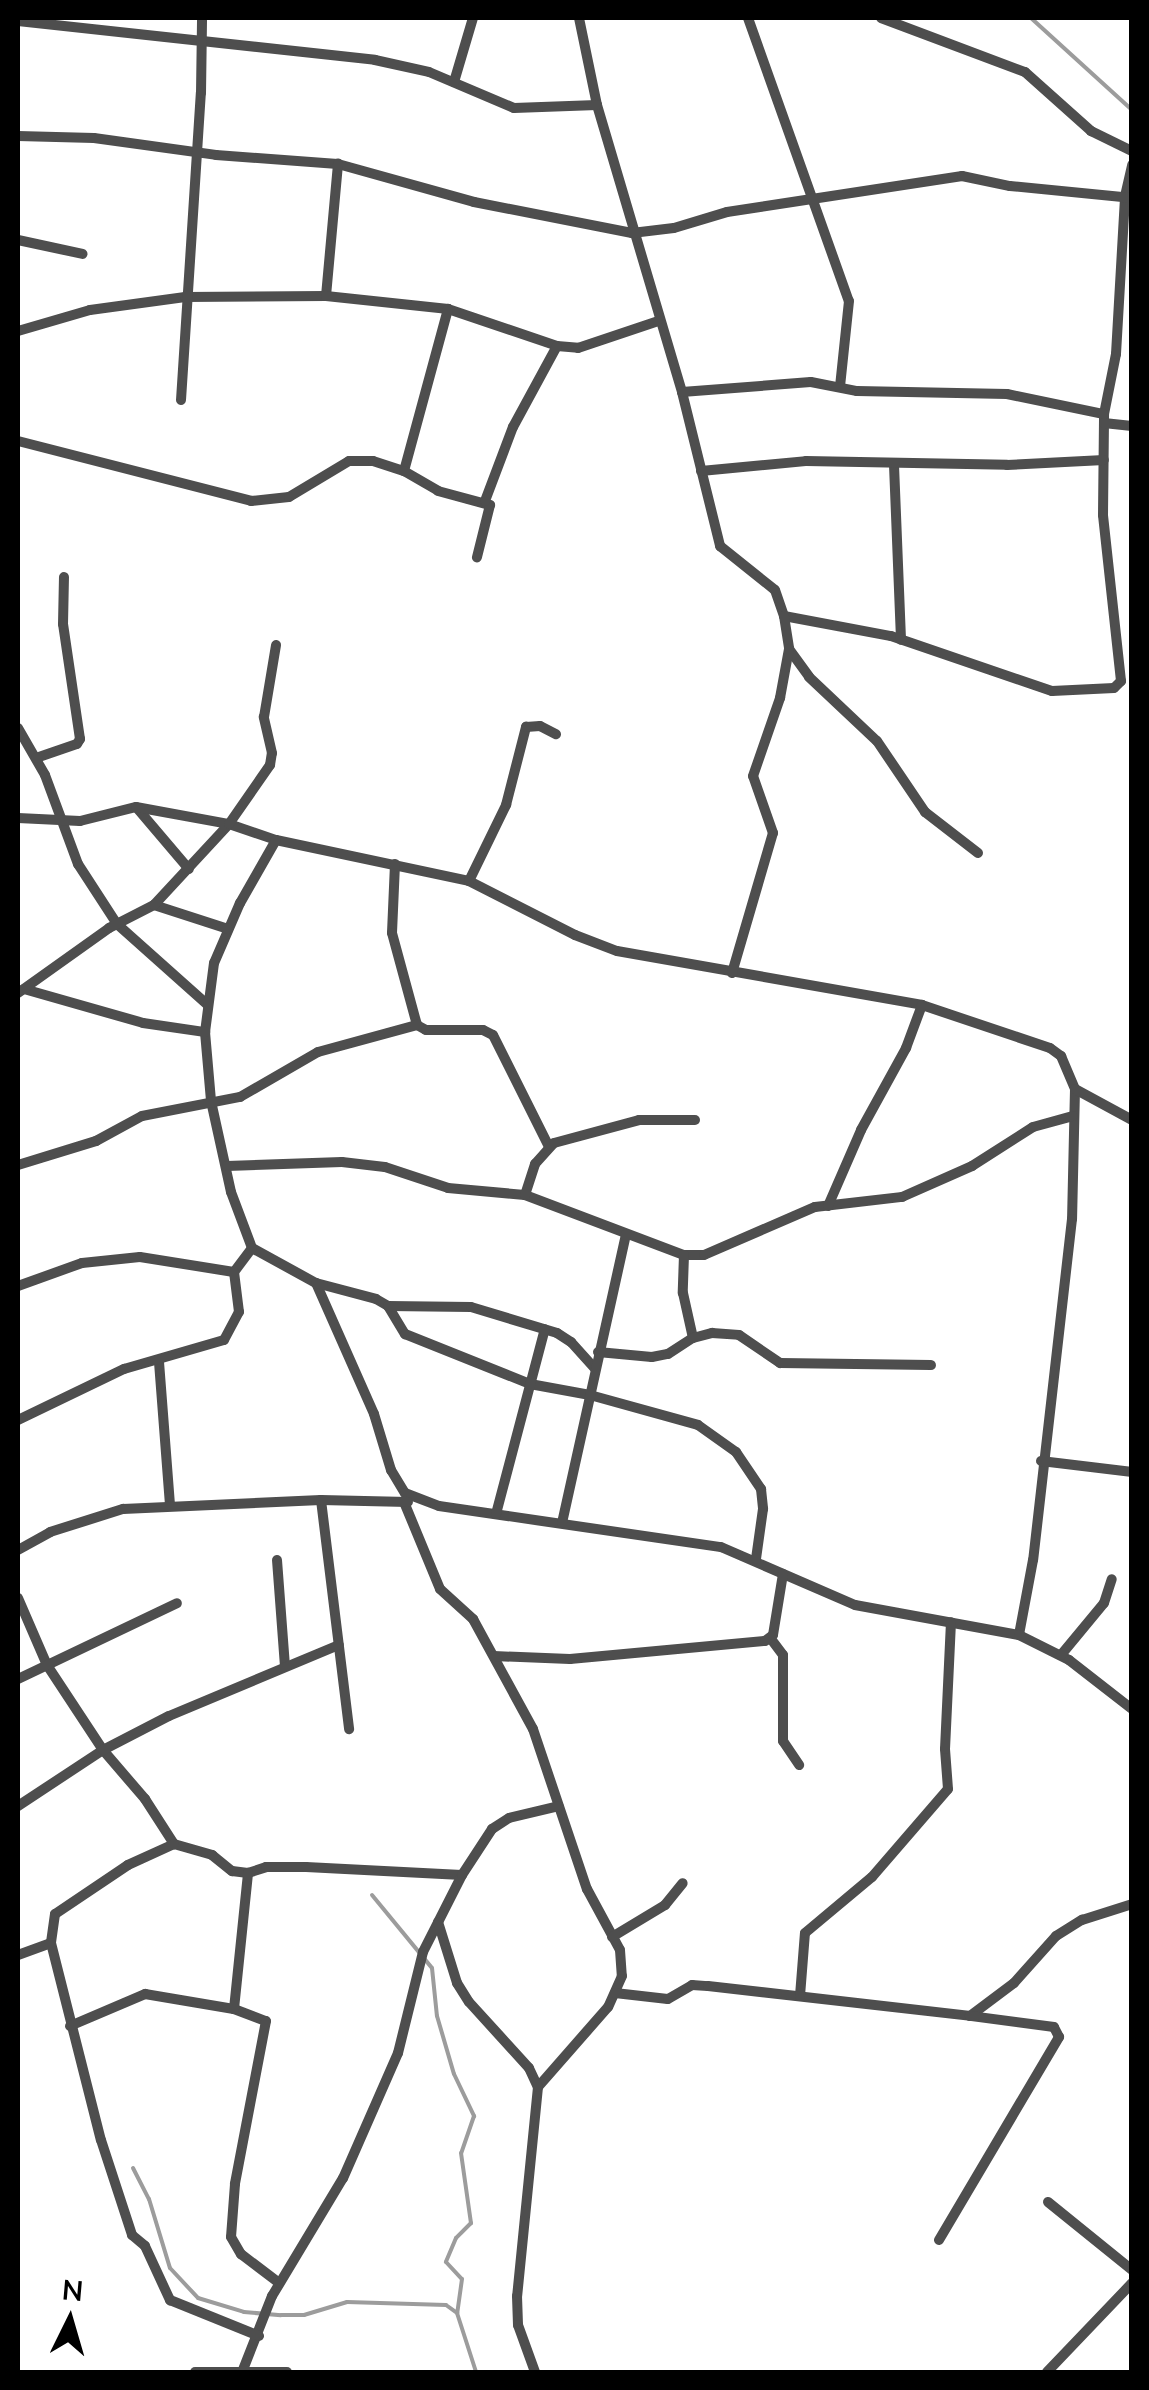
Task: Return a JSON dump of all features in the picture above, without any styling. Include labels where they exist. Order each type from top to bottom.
[{"type":"street","points":[[181,400],[202,18]]},
{"type":"street","points":[[454,82],[473,18]]},
{"type":"street","points":[[579,18],[597,105],[682,392],[720,546],[776,590],[784,616],[789,649],[780,698],[753,776],[772,834],[732,972]]},
{"type":"street","points":[[748,18],[849,301],[840,386]]},
{"type":"street","points":[[881,18],[1025,72],[1091,130],[1132,151]]},
{"type":"street","points":[[18,21],[375,60],[454,82],[514,108],[597,105]]},
{"type":"street","points":[[18,136],[94,138],[338,164],[474,202],[632,233],[962,176],[1010,186],[1128,197]]},
{"type":"street","points":[[326,296],[338,164]]},
{"type":"street","points":[[784,616],[855,626],[1052,691],[1118,685],[1116,623],[1103,515],[1104,418],[1116,354],[1132,166]]},
{"type":"street","points":[[18,240],[83,254]]},
{"type":"street","points":[[18,331],[90,310],[185,297],[326,296],[448,309],[558,346],[578,348],[658,321]]},
{"type":"street","points":[[404,471],[448,309]]},
{"type":"street","points":[[484,501],[514,427],[558,346]]},
{"type":"street","points":[[682,392],[749,384],[1007,394],[1132,426]]},
{"type":"street","points":[[18,440],[252,501],[289,496],[349,462],[373,461],[404,471],[438,491],[490,505],[477,557]]},
{"type":"street","points":[[701,471],[806,461],[894,465],[1104,460]]},
{"type":"street","points":[[894,465],[901,640]]},
{"type":"street","points":[[36,758],[77,744],[80,739],[63,624],[64,577]]},
{"type":"street","points":[[21,991],[117,924],[154,905],[228,824],[270,765],[272,753],[264,717],[276,645]]},
{"type":"street","points":[[789,649],[809,677],[893,760],[898,777],[925,812],[978,853]]},
{"type":"street","points":[[468,882],[506,806],[526,726],[540,726],[556,734]]},
{"type":"street","points":[[18,728],[36,758],[78,864],[117,924],[208,1006]]},
{"type":"street","points":[[136,807],[189,869]]},
{"type":"street","points":[[18,818],[62,822],[136,807],[228,824],[276,840],[468,882],[574,936],[618,951],[922,1005],[1050,1048],[1068,1066],[1075,1089],[1065,1308],[1020,1635]]},
{"type":"street","points":[[276,840],[214,963],[205,1032],[211,1101],[231,1192],[252,1248],[316,1283],[388,1306],[471,1307],[544,1329],[571,1342],[595,1368]]},
{"type":"street","points":[[395,864],[392,933],[418,1025],[426,1030],[484,1030],[494,1035],[548,1147]]},
{"type":"street","points":[[154,905],[228,929]]},
{"type":"street","points":[[21,991],[143,1022],[205,1032]]},
{"type":"street","points":[[828,1206],[861,1130],[906,1048],[922,1005]]},
{"type":"street","points":[[18,1165],[96,1141],[142,1116],[260,1089],[318,1052],[418,1025]]},
{"type":"street","points":[[1075,1089],[1132,1120]]},
{"type":"street","points":[[227,1166],[364,1164],[448,1188],[525,1195],[684,1255],[720,1251],[805,1210],[902,1197],[972,1166],[1033,1127],[1073,1116]]},
{"type":"street","points":[[525,1195],[536,1164],[548,1147],[640,1120],[694,1120]]},
{"type":"street","points":[[562,1523],[626,1234]]},
{"type":"street","points":[[18,1420],[124,1369],[159,1362],[224,1340],[239,1312],[234,1272],[252,1248]]},
{"type":"street","points":[[684,1255],[683,1293],[693,1338]]},
{"type":"street","points":[[18,1286],[82,1263],[140,1257],[234,1272]]},
{"type":"street","points":[[316,1283],[374,1414],[391,1470],[404,1493],[416,1501]]},
{"type":"street","points":[[388,1306],[405,1334],[530,1384],[681,1418],[736,1452],[761,1489],[764,1508],[756,1559]]},
{"type":"street","points":[[496,1514],[544,1329]]},
{"type":"street","points":[[598,1352],[652,1357],[668,1354],[693,1338],[712,1332],[739,1335],[780,1363],[931,1365]]},
{"type":"street","points":[[159,1362],[170,1504]]},
{"type":"street","points":[[1041,1461],[1132,1472]]},
{"type":"street","points":[[321,1500],[349,1729]]},
{"type":"street","points":[[18,1550],[85,1520],[123,1509],[321,1500],[416,1501],[692,1540],[756,1559],[855,1605],[1020,1635],[1061,1655],[1132,1710]]},
{"type":"street","points":[[404,1502],[440,1589],[473,1619],[533,1730],[587,1889],[620,1950],[622,1976],[616,1992],[576,2048],[538,2087]]},
{"type":"street","points":[[276,1560],[285,1666]]},
{"type":"street","points":[[783,1574],[771,1639],[783,1655],[784,1740],[799,1765]]},
{"type":"street","points":[[1061,1655],[1104,1603],[1112,1578]]},
{"type":"street","points":[[18,1598],[47,1665],[103,1750],[145,1800],[174,1844]]},
{"type":"street","points":[[18,1680],[177,1603]]},
{"type":"street","points":[[800,1996],[805,1933],[872,1876],[948,1790],[945,1749],[951,1622]]},
{"type":"street","points":[[494,1656],[570,1658],[682,1651],[771,1639]]},
{"type":"street","points":[[18,1806],[103,1750],[339,1645]]},
{"type":"street","points":[[243,2371],[279,2283],[343,2178],[398,2053],[423,1952],[462,1875],[492,1829],[509,1818],[559,1806]]},
{"type":"street","points":[[259,2336],[184,2306],[164,2292],[154,2263],[124,2219],[51,1943],[55,1914],[128,1865],[174,1844],[212,1854],[232,1871],[286,1867],[462,1875]]},
{"type":"street","points":[[234,2009],[248,1872]]},
{"type":"street","points":[[612,1937],[664,1904],[683,1883]]},
{"type":"street","points":[[970,2016],[1014,1983],[1056,1936],[1082,1920],[1132,1904]]},
{"type":"street","points":[[438,1922],[457,1982],[469,2002],[529,2068],[538,2087],[517,2296],[518,2325],[535,2372]]},
{"type":"street","points":[[18,1955],[51,1943]]},
{"type":"street","points":[[616,1992],[668,1999],[692,1985],[1054,2027],[1059,2037],[938,2240]]},
{"type":"street","points":[[70,2026],[138,1995],[234,2009],[266,2022],[234,2184],[231,2237],[240,2254],[279,2283]]},
{"type":"street","points":[[1048,2202],[1132,2270]]},
{"type":"street","points":[[1048,2372],[1130,2287]]},
{"type":"street","points":[[195,2372],[287,2372]]},
{"type":"waterway","points":[[1031,18],[1132,110]]},
{"type":"waterway","points":[[372,1895],[432,1968],[437,2016],[454,2074],[474,2116],[461,2153],[471,2223],[456,2238],[446,2262],[462,2279],[457,2313]]},
{"type":"waterway","points":[[133,2168],[149,2199],[170,2268],[198,2298],[244,2312],[281,2315],[304,2315],[347,2302],[446,2305],[457,2313],[476,2372]]}]
